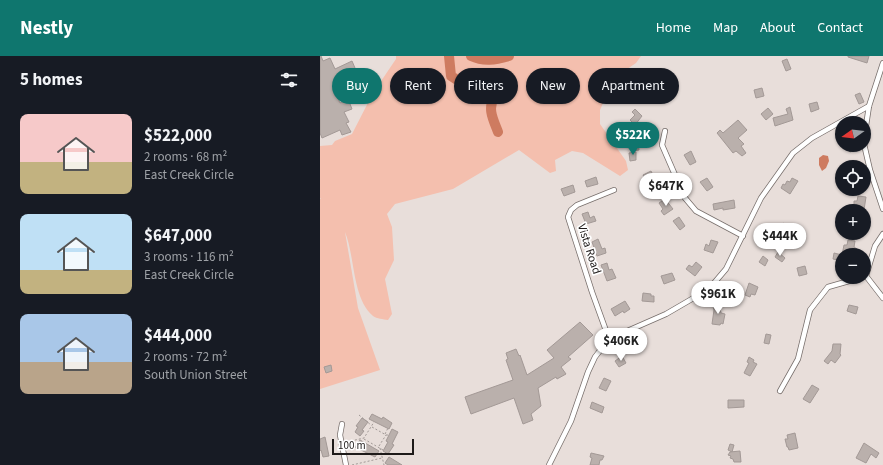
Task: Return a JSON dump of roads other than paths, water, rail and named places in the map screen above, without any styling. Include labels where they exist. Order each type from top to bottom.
[{"type":"street","points":[[867,116],[869,106],[883,63]]},
{"type":"street","points":[[549,465],[571,421],[588,372],[595,357],[609,339],[666,314],[709,289],[726,269],[761,198],[793,153],[812,138],[869,106]]},
{"type":"street","points":[[665,131],[662,145],[685,198],[696,211],[743,236]]},
{"type":"street","points":[[866,152],[870,170],[883,209]]},
{"type":"street","name":"Vista Road","points":[[609,339],[568,217],[570,210],[577,205],[614,190]]},
{"type":"street","points":[[871,258],[875,246],[883,234]]},
{"type":"street","points":[[780,390],[798,359],[810,310],[828,287],[839,284]]},
{"type":"street","points":[[871,284],[883,298]]},
{"type":"street","points":[[342,424],[340,435],[346,465]]},
{"type":"waterway","points":[[449,56],[451,76],[473,90],[493,94],[494,98],[491,111],[498,132]]},
{"type":"waterway","points":[[471,56],[490,60],[509,56]]}]
